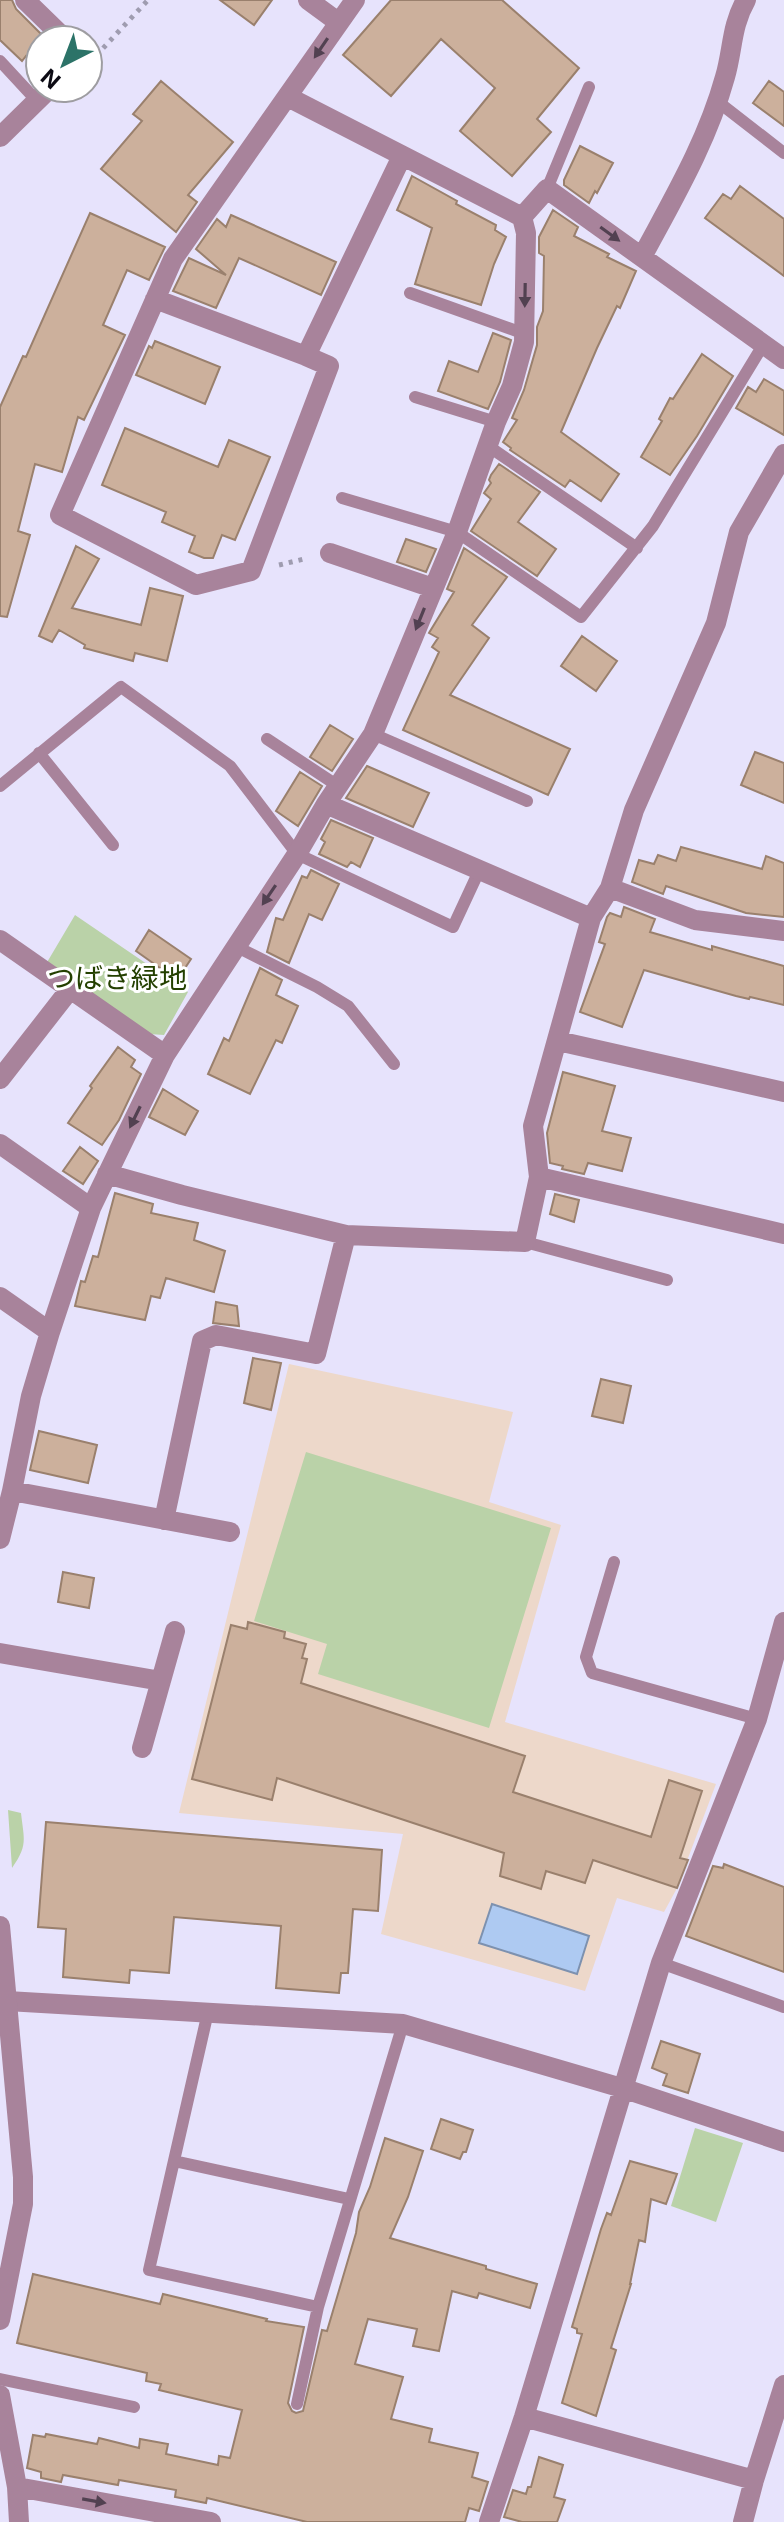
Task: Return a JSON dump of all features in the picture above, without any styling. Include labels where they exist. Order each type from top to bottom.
[{"type":"street","points":[[25,0],[50,24]]},
{"type":"street","points":[[308,0],[338,22]]},
{"type":"street","points":[[155,299],[329,366],[251,571],[196,585],[60,515],[155,299],[173,259],[355,0]]},
{"type":"street","points":[[642,257],[699,151],[726,77],[737,16],[746,0]]},
{"type":"street","points":[[0,1539],[31,1396],[91,1208],[165,1055],[373,734],[457,532],[512,386],[525,334],[526,233],[522,217],[288,97]]},
{"type":"street","points":[[0,137],[33,104]]},
{"type":"street","points":[[306,356],[402,156]]},
{"type":"street","points":[[522,217],[547,189],[784,359]]},
{"type":"street","points":[[107,1174],[346,1235],[525,1242],[539,1177],[533,1126],[591,918],[610,888],[634,810],[716,623],[739,532],[784,454]]},
{"type":"street","points":[[330,553],[433,588]]},
{"type":"street","points":[[326,804],[591,918]]},
{"type":"street","points":[[610,888],[695,920],[784,931]]},
{"type":"street","points":[[0,940],[165,1055]]},
{"type":"street","points":[[0,1079],[71,988]]},
{"type":"street","points":[[558,1041],[784,1092]]},
{"type":"street","points":[[0,1144],[91,1208]]},
{"type":"street","points":[[539,1177],[784,1234]]},
{"type":"street","points":[[164,1520],[202,1341],[216,1335],[316,1354],[346,1235]]},
{"type":"street","points":[[0,1297],[50,1332]]},
{"type":"street","points":[[12,1491],[230,1532]]},
{"type":"street","points":[[489,2522],[524,2417],[661,1963],[757,1719],[784,1622]]},
{"type":"street","points":[[142,1748],[175,1631]]},
{"type":"street","points":[[0,1653],[161,1681]]},
{"type":"street","points":[[0,1926],[23,2177],[23,2204],[0,2320]]},
{"type":"street","points":[[7,2001],[403,2024],[622,2088],[784,2142]]},
{"type":"street","points":[[743,2522],[784,2385]]},
{"type":"street","points":[[0,2395],[17,2487],[19,2522]]},
{"type":"street","points":[[524,2417],[754,2480]]},
{"type":"street","points":[[17,2487],[211,2522]]},
{"type":"lane","points":[[0,61],[24,79]]},
{"type":"lane","points":[[547,189],[589,87]]},
{"type":"lane","points":[[717,101],[784,153]]},
{"type":"lane","points":[[410,293],[525,334]]},
{"type":"lane","points":[[342,498],[457,532],[581,617],[653,526],[763,345]]},
{"type":"lane","points":[[415,397],[496,422]]},
{"type":"lane","points":[[488,446],[637,548]]},
{"type":"lane","points":[[0,786],[121,687],[230,766],[297,854],[453,927],[479,871]]},
{"type":"lane","points":[[373,734],[527,801]]},
{"type":"lane","points":[[267,739],[338,786]]},
{"type":"lane","points":[[39,753],[113,845]]},
{"type":"lane","points":[[235,946],[348,1006],[394,1064]]},
{"type":"lane","points":[[525,1242],[667,1280]]},
{"type":"lane","points":[[614,1562],[586,1657],[592,1673],[757,1719]]},
{"type":"lane","points":[[661,1963],[784,2007]]},
{"type":"lane","points":[[208,2012],[149,2270],[318,2307]]},
{"type":"lane","points":[[297,2404],[318,2307],[403,2024]]},
{"type":"lane","points":[[174,2161],[349,2199]]},
{"type":"lane","points":[[0,2379],[134,2407]]},
{"type":"path","points":[[104,47],[148,0]]},
{"type":"path","points":[[251,571],[330,553]]},
{"type":"shaded area","points":[[289,1364],[513,1412],[489,1502],[561,1525],[505,1722],[716,1784],[676,1890],[664,1912],[617,1898],[585,1991],[381,1934],[403,1834],[179,1813]]},
{"type":"green space","name":"つばき緑地","points":[[75,915],[188,992],[164,1035],[149,1034],[46,964]]},
{"type":"green space","points":[[306,1452],[551,1528],[489,1728],[318,1674],[327,1644],[254,1621]]},
{"type":"green space","points":[[8,1810],[21,1813],[24,1836],[21,1854],[12,1868]]},
{"type":"green space","points":[[695,2128],[743,2143],[716,2222],[671,2206]]},
{"type":"water","points":[[492,1904],[589,1936],[577,1974],[479,1943]]},
{"type":"building","points":[[0,0],[12,0],[16,9],[31,24],[24,24],[22,61],[0,40]]},
{"type":"building","points":[[220,0],[272,0],[254,25]]},
{"type":"building","points":[[391,0],[502,0],[579,68],[537,119],[551,132],[512,176],[460,131],[495,88],[441,39],[391,96],[343,55]]},
{"type":"building","points":[[161,81],[233,142],[188,195],[197,202],[176,232],[101,169],[142,121],[133,114]]},
{"type":"building","points":[[769,81],[784,92],[784,126],[753,103]]},
{"type":"building","points":[[580,146],[613,163],[589,203],[564,185]]},
{"type":"building","points":[[412,176],[496,225],[495,230],[506,237],[481,305],[415,284],[432,228],[397,210]]},
{"type":"building","points":[[740,186],[784,219],[784,276],[705,218],[723,194],[731,199]]},
{"type":"building","points":[[553,210],[578,227],[574,236],[636,271],[620,308],[617,306],[597,348],[561,432],[619,474],[601,501],[570,480],[565,487],[503,442],[517,420],[512,418],[537,345],[537,327],[543,311],[544,256],[539,253],[539,237]]},
{"type":"building","points":[[90,213],[165,247],[149,280],[127,270],[103,325],[125,335],[84,420],[78,417],[62,472],[35,464],[18,531],[30,535],[7,617],[0,616],[0,407],[23,356],[26,357]]},
{"type":"building","points":[[231,215],[336,262],[321,295],[239,258],[216,308],[173,291],[189,258],[226,275],[196,249],[217,219],[226,227]]},
{"type":"building","points":[[493,333],[511,340],[500,382],[488,409],[438,391],[449,361],[478,372]]},
{"type":"building","points":[[155,341],[220,367],[205,404],[136,375],[149,346],[152,348]]},
{"type":"building","points":[[702,354],[733,376],[670,475],[641,457],[662,421],[659,419],[670,398],[673,399]]},
{"type":"building","points":[[764,379],[784,391],[784,435],[736,408],[748,387],[756,392]]},
{"type":"building","points":[[125,428],[218,467],[229,440],[270,457],[235,540],[222,535],[213,558],[189,552],[195,536],[162,522],[166,512],[102,485]]},
{"type":"building","points":[[499,464],[540,492],[518,522],[556,549],[537,576],[471,531],[491,499],[484,493]]},
{"type":"building","points":[[406,539],[436,549],[426,572],[397,562]]},
{"type":"building","points":[[76,546],[99,559],[72,608],[141,625],[150,588],[183,596],[167,661],[135,653],[133,661],[84,648],[85,645],[59,630],[52,642],[39,636]]},
{"type":"building","points":[[464,548],[507,577],[472,625],[489,638],[450,695],[570,749],[548,795],[403,730],[439,652],[432,647],[438,638],[429,633],[454,592],[447,589]]},
{"type":"building","points":[[582,636],[617,661],[596,691],[561,666]]},
{"type":"building","points":[[330,725],[353,739],[332,771],[310,757]]},
{"type":"building","points":[[755,752],[784,763],[784,803],[741,785]]},
{"type":"building","points":[[367,766],[429,793],[413,827],[346,798]]},
{"type":"building","points":[[300,772],[322,786],[298,826],[276,811]]},
{"type":"building","points":[[331,820],[373,838],[360,867],[351,862],[347,867],[319,854],[325,842],[321,839]]},
{"type":"building","points":[[681,847],[762,869],[766,856],[784,863],[784,917],[746,913],[666,886],[663,894],[632,882],[639,860],[654,864],[658,855],[676,861]]},
{"type":"building","points":[[311,870],[339,884],[322,920],[309,914],[289,963],[267,952],[276,918],[283,920],[302,876],[307,878]]},
{"type":"building","points":[[624,907],[655,919],[650,932],[784,966],[784,1005],[736,996],[644,970],[622,1027],[580,1012],[605,944],[599,942],[607,917],[610,913],[621,917]]},
{"type":"building","points":[[149,930],[191,959],[177,980],[136,951]]},
{"type":"building","points":[[260,968],[282,980],[276,995],[298,1006],[282,1043],[276,1040],[250,1094],[208,1074],[224,1038],[229,1041]]},
{"type":"building","points":[[118,1047],[135,1060],[131,1067],[141,1074],[119,1120],[102,1145],[68,1123]]},
{"type":"building","points":[[563,1072],[615,1086],[602,1131],[631,1138],[622,1171],[588,1163],[584,1174],[550,1163],[547,1133]]},
{"type":"building","points":[[163,1089],[198,1111],[185,1135],[149,1117]]},
{"type":"building","points":[[80,1147],[98,1161],[83,1184],[63,1171]]},
{"type":"building","points":[[115,1193],[153,1204],[151,1213],[198,1223],[194,1240],[225,1251],[214,1292],[166,1278],[160,1298],[151,1296],[145,1320],[75,1306],[81,1281],[85,1282],[93,1256],[98,1257]]},
{"type":"building","points":[[555,1194],[579,1200],[574,1222],[550,1214]]},
{"type":"building","points":[[216,1302],[237,1306],[239,1326],[213,1323]]},
{"type":"building","points":[[253,1358],[281,1363],[271,1410],[244,1403]]},
{"type":"building","points":[[601,1379],[631,1386],[623,1423],[592,1416]]},
{"type":"building","points":[[39,1431],[97,1445],[88,1483],[30,1470]]},
{"type":"building","points":[[63,1572],[94,1578],[89,1608],[58,1602]]},
{"type":"building","points":[[248,1622],[285,1632],[284,1638],[306,1644],[302,1658],[307,1659],[301,1683],[525,1756],[513,1792],[651,1837],[669,1780],[702,1791],[680,1858],[688,1860],[677,1888],[593,1860],[585,1883],[546,1871],[541,1889],[500,1876],[504,1853],[277,1778],[272,1800],[192,1779],[231,1625],[247,1629]]},
{"type":"building","points":[[46,1822],[382,1850],[378,1911],[353,1909],[348,1973],[341,1973],[339,1993],[276,1988],[281,1926],[174,1917],[169,1973],[130,1970],[129,1983],[63,1977],[66,1929],[38,1927]]},
{"type":"building","points":[[724,1864],[784,1887],[784,1972],[686,1936],[713,1866],[723,1868]]},
{"type":"building","points":[[661,2041],[700,2054],[688,2093],[663,2085],[667,2074],[652,2068]]},
{"type":"building","points":[[441,2119],[473,2130],[466,2152],[460,2159],[431,2149]]},
{"type":"building","points":[[385,2138],[423,2151],[390,2238],[537,2284],[530,2308],[479,2293],[477,2298],[452,2291],[439,2351],[413,2346],[417,2329],[368,2319],[355,2364],[403,2377],[391,2419],[432,2429],[429,2442],[478,2453],[472,2477],[488,2482],[479,2511],[469,2508],[465,2522],[307,2522],[207,2498],[206,2503],[175,2497],[176,2490],[119,2480],[118,2485],[63,2475],[61,2482],[41,2478],[41,2472],[27,2468],[33,2435],[45,2437],[46,2434],[97,2444],[99,2438],[139,2448],[140,2439],[168,2444],[166,2454],[218,2465],[219,2456],[230,2458],[242,2410],[159,2390],[161,2384],[146,2381],[147,2373],[17,2343],[33,2274],[160,2304],[163,2294],[266,2321],[304,2327],[288,2403],[292,2411],[303,2411],[322,2330],[327,2331],[356,2233],[359,2212]]},
{"type":"building","points":[[630,2161],[677,2174],[666,2204],[651,2199],[645,2242],[639,2240],[631,2284],[611,2348],[616,2350],[596,2416],[562,2403],[582,2334],[572,2327],[601,2229],[607,2213],[611,2215]]},
{"type":"building","points":[[539,2457],[563,2465],[554,2497],[565,2500],[557,2522],[522,2522],[504,2517],[513,2490],[526,2494],[528,2487],[531,2487]]}]
